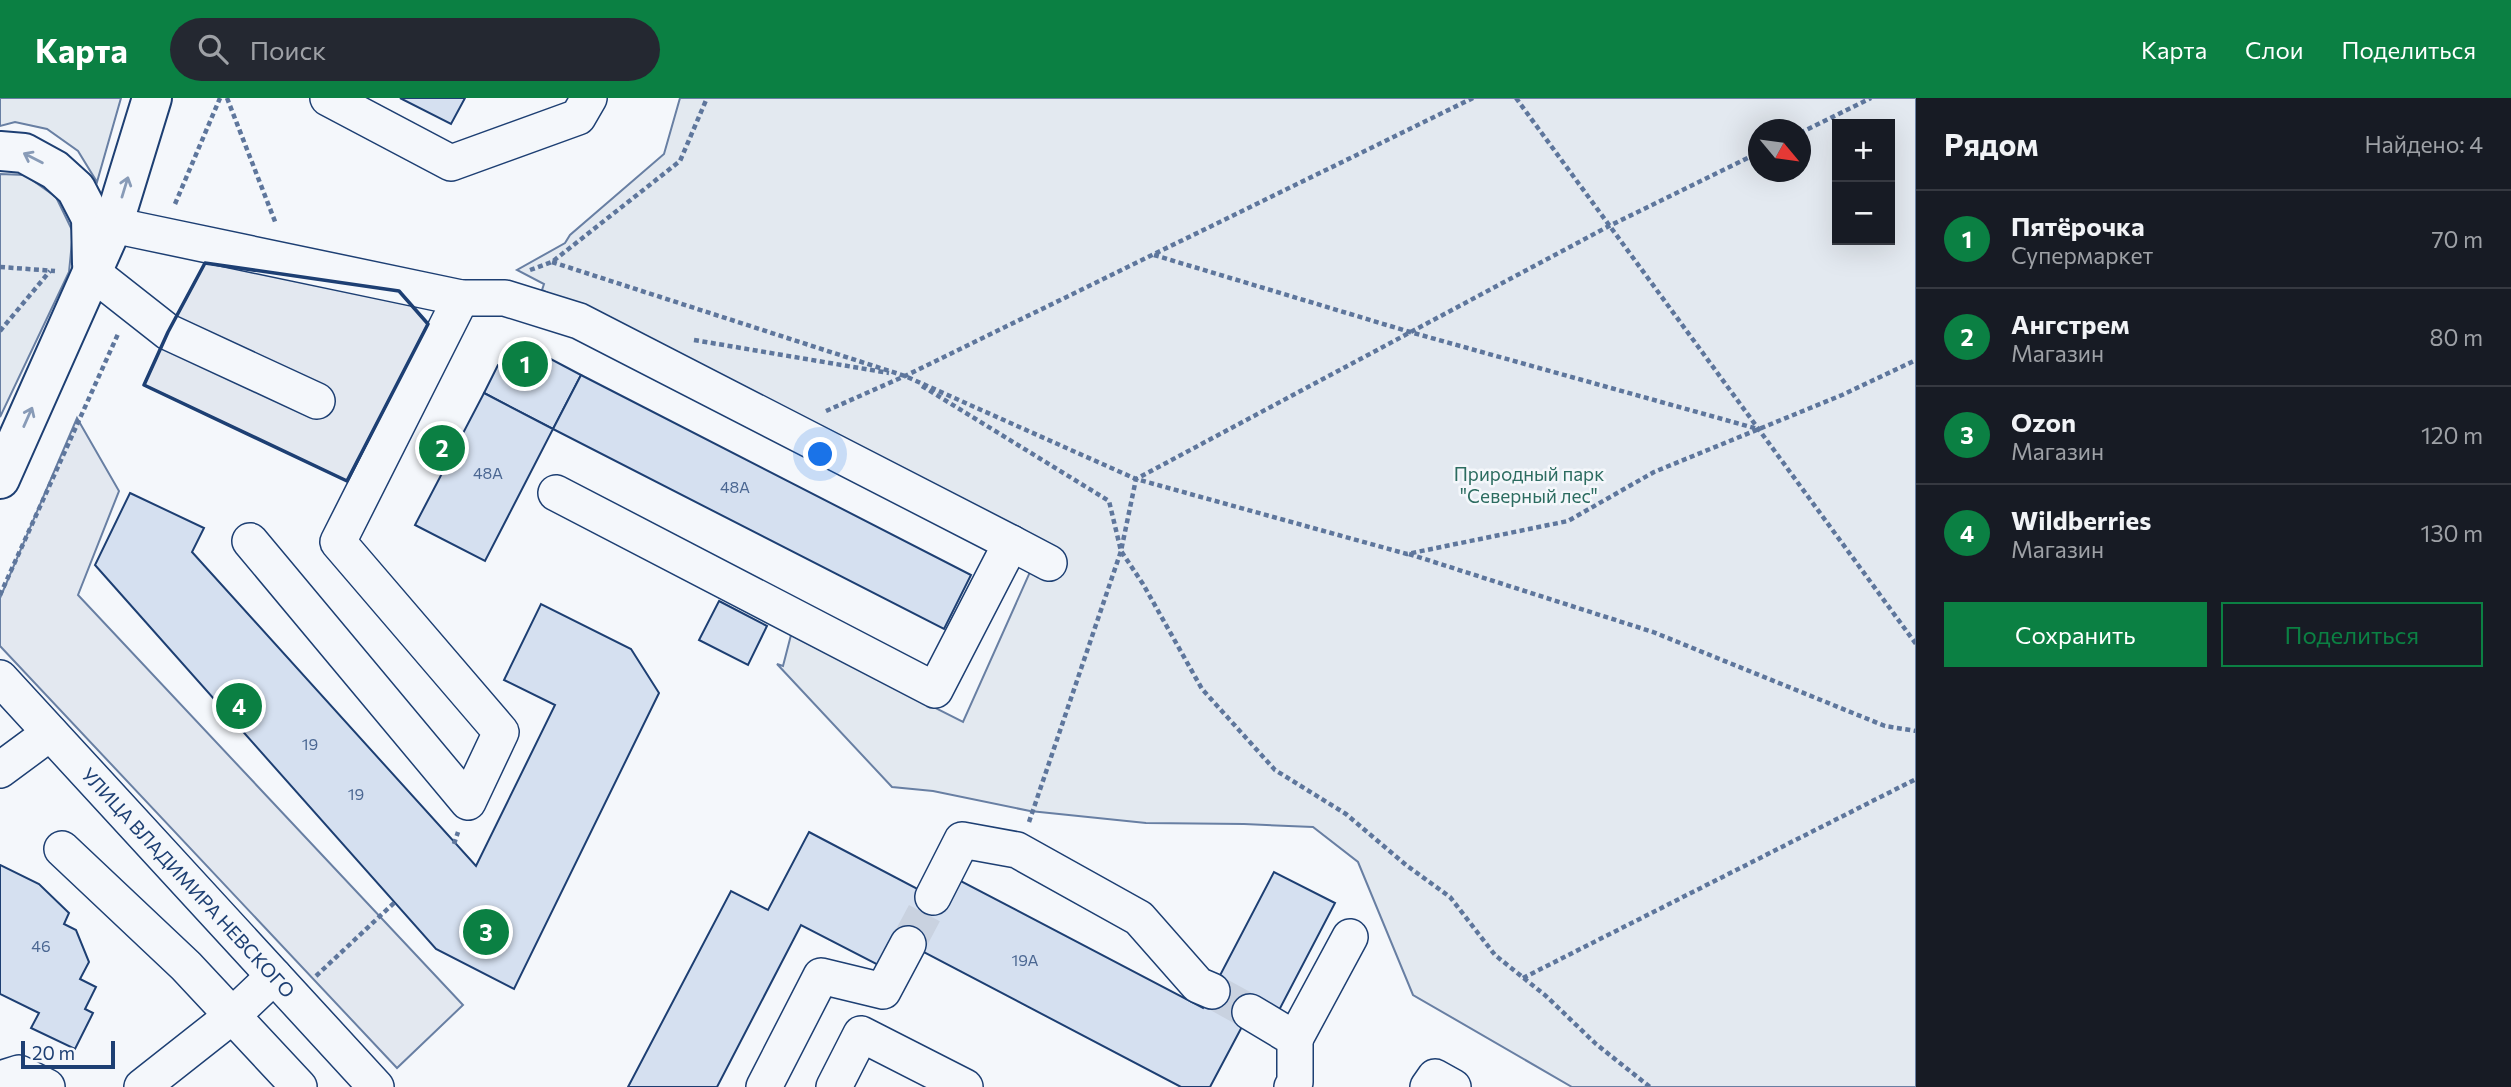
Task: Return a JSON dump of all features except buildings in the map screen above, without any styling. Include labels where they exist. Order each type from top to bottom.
[{"type":"main road","points":[[0,479],[113,225],[152,98]]},
{"type":"main road","points":[[0,151],[24,153],[55,170],[76,189],[91,218],[93,273]]},
{"type":"street","points":[[328,98],[451,163],[578,117],[589,98]]},
{"type":"street","points":[[113,225],[461,298],[505,298],[579,321],[1049,562]]},
{"type":"street","points":[[93,273],[168,332],[317,401]]},
{"type":"street","points":[[250,541],[468,802],[501,732],[338,542],[461,298]]},
{"type":"street","points":[[556,493],[935,690],[1011,543]]},
{"type":"street","name":"УЛИЦА ВЛАДИМИРА НЕВСКОГО","points":[[0,678],[376,1087]]},
{"type":"street","points":[[0,770],[50,733]]},
{"type":"street","points":[[933,897],[962,840],[1017,850],[1139,918],[1198,985],[1212,991]]},
{"type":"street","points":[[62,849],[186,966],[299,1087]]},
{"type":"street","points":[[1292,1087],[1295,1082],[1295,1040],[1350,937]]},
{"type":"street","points":[[764,1087],[821,976],[883,991],[908,944]]},
{"type":"street","points":[[142,1087],[232,1016],[284,987]]},
{"type":"street","points":[[1250,1012],[1295,1040]]},
{"type":"street","points":[[834,1087],[861,1034],[965,1087]]},
{"type":"street","points":[[0,1079],[19,1073],[47,1087]]},
{"type":"street","points":[[1428,1087],[1434,1077],[1453,1087]]},
{"type":"path","points":[[162,235],[220,98]]},
{"type":"path","points":[[227,98],[276,227]]},
{"type":"path","points":[[529,271],[552,262],[680,161],[707,98]]},
{"type":"path","points":[[787,428],[905,376],[1473,98]]},
{"type":"path","points":[[1516,98],[1916,644]]},
{"type":"path","points":[[1811,127],[1871,98]]},
{"type":"path","points":[[1136,479],[1609,226],[1748,158]]},
{"type":"path","points":[[1153,254],[1410,332],[1759,429]]},
{"type":"path","points":[[552,262],[905,376],[1136,479],[1407,554],[1653,632],[1885,726],[1916,731]]},
{"type":"path","points":[[0,267],[93,273]]},
{"type":"path","points":[[0,331],[51,271]]},
{"type":"path","points":[[0,595],[132,304]]},
{"type":"path","points":[[688,339],[905,376],[1110,501],[1121,551],[1143,584],[1202,689],[1275,770],[1346,814],[1406,865],[1450,897],[1496,955],[1596,1044],[1650,1087]]},
{"type":"path","points":[[1407,554],[1568,521],[1654,472],[1842,395],[1916,360]]},
{"type":"path","points":[[1028,824],[1121,551],[1136,479]]},
{"type":"path","points":[[1524,978],[1916,779]]},
{"type":"path","points":[[284,987],[395,902]]},
{"type":"green space","points":[[0,98],[121,98],[97,182],[78,151],[47,129],[15,122],[0,126]]},
{"type":"green space","name":"Природный парк \"Северный лес\"","points":[[680,98],[1916,98],[1916,1087],[1572,1087],[1413,995],[1358,862],[1313,827],[1146,823],[1030,811],[933,791],[892,787],[777,664],[783,666],[791,635],[963,722],[1043,543],[542,290],[544,284],[517,270],[565,243],[570,235],[664,154]]},
{"type":"green space","points":[[0,174],[25,175],[56,197],[73,232],[69,272],[0,417]]},
{"type":"shaded area","points":[[205,263],[399,291],[428,324],[347,481],[144,385],[168,332]]},
{"type":"shaded area","points":[[77,418],[119,491],[78,595],[463,1005],[397,1068],[0,646],[0,598]]},
{"type":"tunnel","points":[[908,944],[933,897]]},
{"type":"tunnel","points":[[1212,991],[1250,1012]]},
{"type":"wall","points":[[205,263],[399,291],[428,324],[347,481],[144,385],[168,332],[205,263]]},
{"type":"place","name":"Пятёрочка","points":[[525,364]]},
{"type":"place","name":"Ангстрем","points":[[442,448]]},
{"type":"place","name":"Wildberries","points":[[239,706]]},
{"type":"place","name":"Ozon","points":[[486,932]]}]
